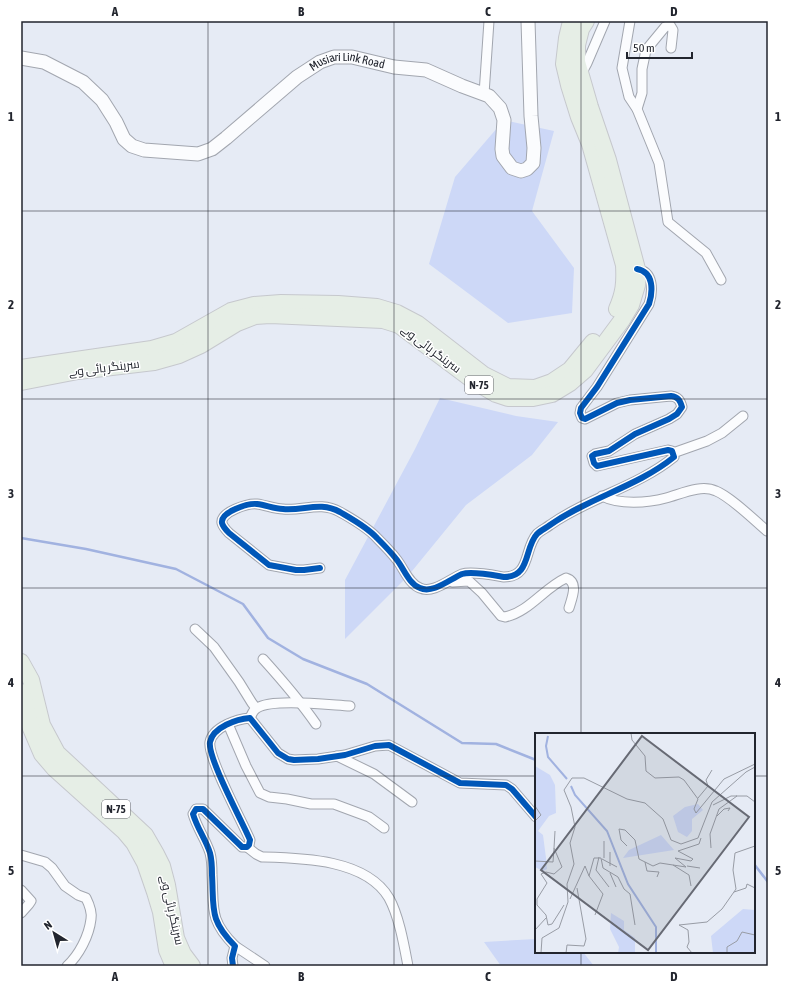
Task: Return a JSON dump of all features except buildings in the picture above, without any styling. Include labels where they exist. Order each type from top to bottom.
[{"type":"highway","name":"سرینگر ہائی وے","points":[[21,368],[158,347],[176,342],[231,311],[254,305],[281,303],[338,304],[377,307],[397,313],[418,324],[484,375],[508,387],[535,388],[552,382],[570,370],[617,311],[622,299],[625,283],[624,265],[590,144],[579,117],[564,64],[567,38],[571,21]]},
{"type":"highway","name":"سرینگر ہائی وے","points":[[21,382],[78,371],[160,361],[201,346],[237,322],[255,316],[270,315],[383,320],[399,325],[474,382],[496,394],[508,398],[533,398],[552,394],[570,383],[585,370],[622,320],[631,305],[637,285],[637,269],[608,160],[577,62],[577,45],[581,30],[586,21]]},
{"type":"highway","name":"سرینگر ہائی وے","points":[[21,662],[31,680],[42,725],[56,753],[145,836],[156,854],[162,866],[167,885],[176,938],[183,954],[192,966]]},
{"type":"highway","name":"سرینگر ہائی وے","points":[[21,692],[30,726],[42,754],[54,768],[124,831],[134,842],[145,863],[156,892],[167,950],[175,966]]},
{"type":"main road","name":"Musiari Link Road","points":[[21,58],[44,62],[83,82],[102,100],[124,138],[132,146],[144,150],[198,154],[212,149],[297,77],[320,62],[334,57],[352,56],[394,67],[426,70],[489,96],[500,108],[504,120],[502,149],[504,156],[512,168],[521,171],[527,170],[533,163],[534,148],[531,116],[528,21]]},
{"type":"street","points":[[484,94],[489,21]]},
{"type":"street","points":[[580,75],[588,63],[605,21]]},
{"type":"street","points":[[630,21],[622,68],[629,97],[637,109],[659,163],[668,222],[706,253],[721,280]]},
{"type":"street","points":[[637,109],[642,93],[642,69],[646,50],[665,27],[670,25],[673,30],[671,48]]},
{"type":"street","points":[[637,269],[642,270],[649,277],[651,288],[649,304],[597,387],[581,408],[580,417],[585,419],[617,403],[630,400],[671,396],[677,397],[682,407],[677,414],[635,434],[609,450],[592,456],[594,463],[597,466],[668,450],[672,451],[673,454]]},
{"type":"street","points":[[673,454],[707,441],[722,433],[743,416]]},
{"type":"street","points":[[446,583],[451,579],[466,573],[504,577],[509,577],[515,574],[525,563],[537,534],[557,520],[656,469],[674,457],[673,454]]},
{"type":"street","points":[[602,496],[609,500],[615,501],[639,502],[664,499],[695,490],[715,490],[725,496],[767,531]]},
{"type":"street","points":[[320,568],[296,570],[269,565],[228,533],[224,528],[222,520],[226,515],[245,505],[256,504],[282,509],[302,509],[315,506],[324,507],[338,511],[376,536],[397,560],[410,580],[420,589],[427,589],[446,583],[469,581],[482,593],[501,616],[505,617],[537,600],[552,587],[566,578],[569,579],[573,585],[573,594],[569,608]]},
{"type":"street","points":[[195,629],[214,647],[256,708]]},
{"type":"street","points":[[263,659],[302,703],[316,724]]},
{"type":"street","points":[[250,718],[256,708],[262,705],[277,703],[350,706]]},
{"type":"street","points":[[247,847],[250,840],[223,782],[210,749],[210,743],[212,738],[220,729],[228,724],[244,718],[250,718]]},
{"type":"street","points":[[250,718],[273,748],[288,759],[306,760],[337,756],[375,746],[389,745],[460,783],[506,785],[516,793],[535,816]]},
{"type":"street","points":[[228,724],[246,766],[260,793],[269,798],[287,799],[311,804],[334,804],[369,817],[384,828]]},
{"type":"street","points":[[337,756],[374,774],[412,802]]},
{"type":"street","points":[[265,966],[235,946],[222,932],[216,919],[213,909],[211,854],[193,814],[194,810],[203,808],[242,847],[247,847],[262,857],[314,859],[366,875],[376,883],[389,899],[400,928],[408,966]]},
{"type":"street","points":[[21,855],[46,862],[65,886],[78,895],[86,898],[89,904],[92,918],[85,940],[74,959],[67,966]]},
{"type":"street","points":[[21,890],[30,900],[30,904],[21,913]]},
{"type":"street","points":[[233,966],[232,958],[235,946]]},
{"type":"shaded area","points":[[504,120],[554,131],[532,211],[574,268],[572,313],[508,323],[429,264],[455,177]]},
{"type":"shaded area","points":[[440,398],[516,416],[558,422],[532,455],[466,505],[408,576],[345,639],[345,580],[415,449]]},
{"type":"shaded area","points":[[535,939],[535,953],[584,953],[594,966],[501,966],[484,942]]},
{"type":"waterway","points":[[21,538],[86,549],[176,569],[243,604],[268,638],[303,659],[367,684],[462,743],[496,744],[535,760]]},
{"type":"waterway","points":[[755,865],[768,882]]},
{"type":"cycle path","points":[[320,568],[296,570],[269,565],[226,530],[222,523],[225,515],[235,509],[253,504],[280,509],[319,507],[333,509],[354,520],[373,534],[392,554],[416,586],[430,589],[436,588],[466,573],[504,577],[513,576],[523,567],[530,547],[537,534],[580,507],[629,485],[674,457],[672,451],[668,450],[597,466],[594,463],[592,456],[609,451],[635,434],[677,414],[682,407],[675,397],[671,396],[630,400],[617,403],[585,419],[582,418],[580,413],[581,408],[597,387],[649,304],[651,283],[647,274],[637,269]]},
{"type":"cycle path","points":[[233,966],[232,958],[235,946],[221,929],[214,914],[211,856],[193,814],[196,809],[203,809],[242,847],[247,847],[249,845],[250,840],[219,775],[211,750],[210,742],[212,737],[221,728],[232,722],[250,718],[278,753],[288,759],[294,760],[318,759],[345,755],[375,746],[389,745],[460,783],[506,785],[512,789],[535,816]]}]
